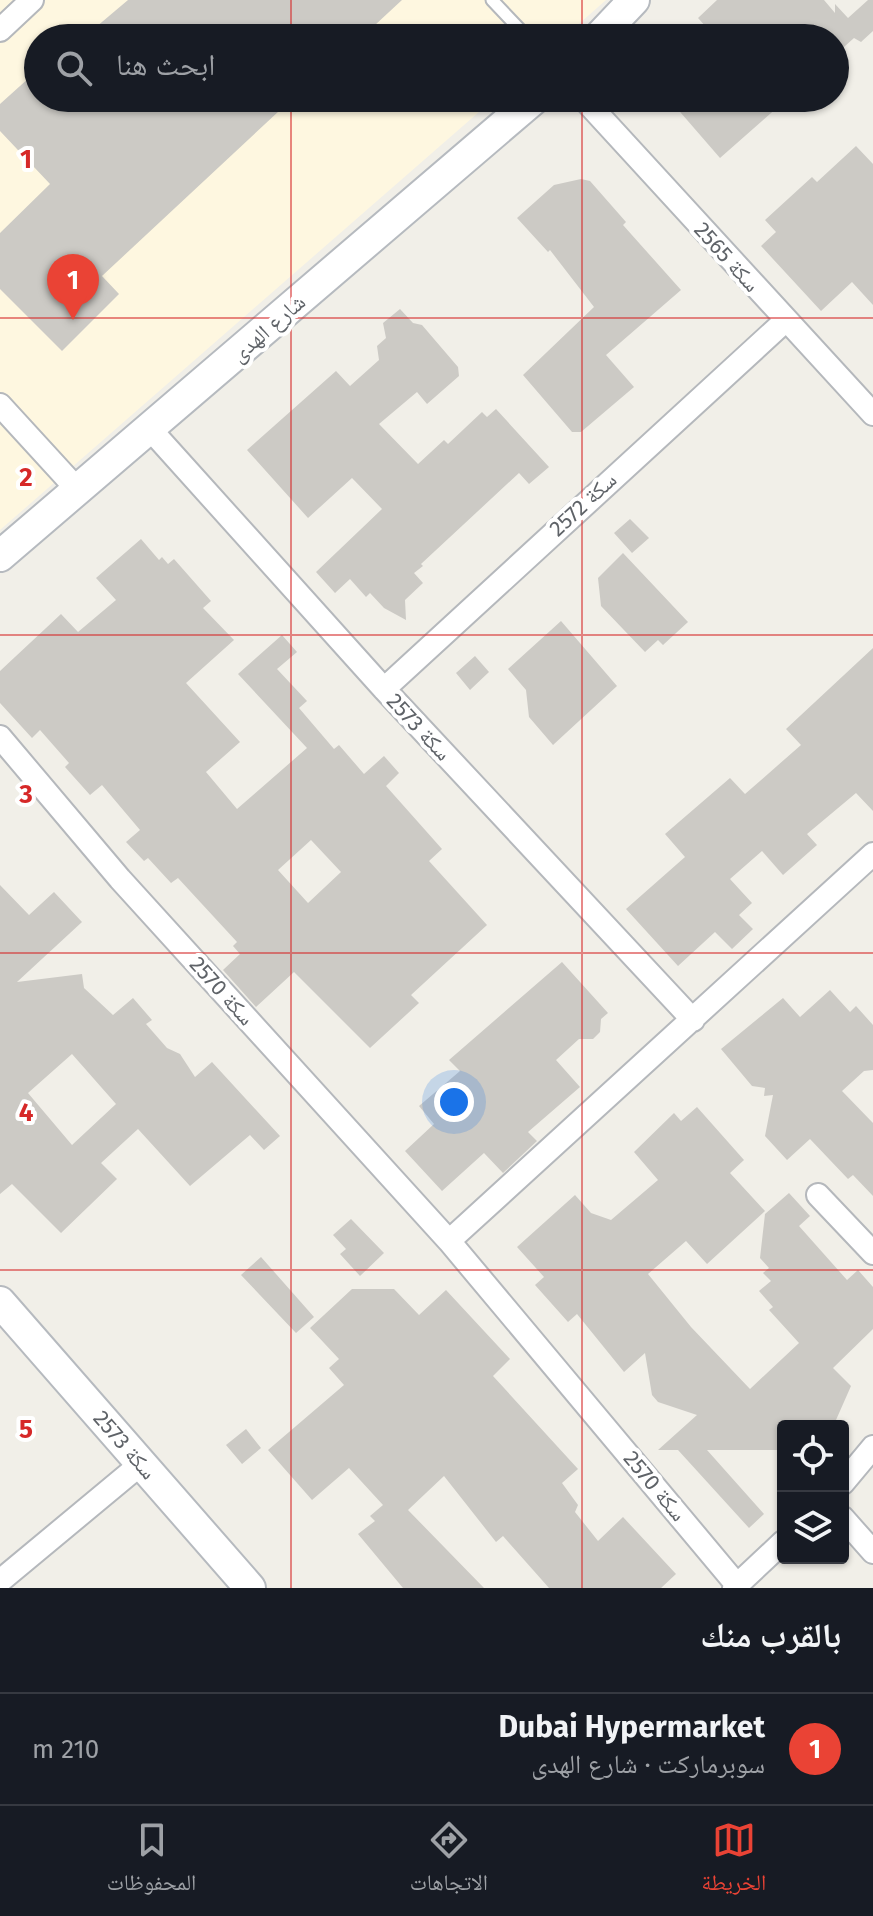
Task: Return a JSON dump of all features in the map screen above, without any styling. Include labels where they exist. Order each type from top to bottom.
[{"type":"street","points":[[0,30],[32,0]]},
{"type":"street","points":[[611,24],[634,0]]},
{"type":"street","name":"شارع الهدى","points":[[0,556],[519,112]]},
{"type":"street","name":"سكة 2565","points":[[596,112],[873,414]]},
{"type":"street","name":"سكة 2572","points":[[384,689],[785,321]]},
{"type":"street","points":[[0,405],[76,488]]},
{"type":"street","name":"سكة 2573","points":[[150,429],[384,689],[693,1020]]},
{"type":"street","name":"سكة 2570","points":[[0,737],[120,879],[449,1241],[735,1586]]},
{"type":"street","points":[[449,1241],[873,854]]},
{"type":"street","points":[[818,1195],[873,1253]]},
{"type":"street","name":"سكة 2573","points":[[0,1302],[250,1588]]},
{"type":"street","points":[[849,1476],[873,1447]]},
{"type":"street","points":[[0,1581],[142,1463]]},
{"type":"street","points":[[849,1525],[873,1552]]},
{"type":"street","points":[[735,1586],[777,1548]]},
{"type":"lane","points":[[492,0],[515,24]]},
{"type":"shaded area","points":[[0,0],[606,0],[579,24],[24,24],[24,112],[479,112],[0,530]]},
{"type":"building","points":[[128,0],[402,0],[376,24],[100,24]]},
{"type":"building","points":[[717,0],[824,0],[835,13],[835,4],[848,18],[868,0],[873,0],[873,31],[861,42],[854,38],[849,42],[849,24],[703,24],[698,18]]},
{"type":"building","points":[[24,82],[24,112],[278,112],[102,276],[119,294],[62,351],[0,289],[0,233],[50,184],[0,131],[0,104]]},
{"type":"building","points":[[680,112],[772,112],[720,158]]},
{"type":"building","points":[[856,146],[873,164],[873,305],[852,282],[821,311],[761,246],[776,232],[765,220],[812,177],[817,182]]},
{"type":"building","points":[[581,179],[590,181],[626,222],[623,225],[681,290],[606,355],[634,387],[581,432],[572,432],[523,375],[594,307],[550,250],[548,252],[517,218],[554,185]]},
{"type":"building","points":[[400,309],[413,323],[422,325],[458,367],[459,376],[427,404],[417,392],[379,424],[418,464],[444,440],[448,444],[482,412],[487,417],[496,409],[549,467],[529,484],[519,473],[421,564],[423,566],[414,573],[423,583],[405,600],[406,620],[384,608],[370,593],[366,597],[350,579],[335,593],[316,572],[382,509],[352,478],[308,518],[247,450],[336,371],[350,386],[379,360],[377,346],[386,338],[383,323]]},
{"type":"building","points":[[630,519],[649,538],[632,553],[614,533]]},
{"type":"building","points":[[141,539],[159,560],[162,557],[168,564],[174,559],[211,601],[203,608],[234,640],[186,683],[240,742],[206,772],[237,809],[307,748],[238,674],[282,635],[297,652],[277,669],[307,701],[299,708],[334,749],[339,745],[364,774],[384,756],[399,773],[386,786],[442,849],[429,861],[487,925],[411,995],[419,1003],[370,1048],[294,972],[256,1007],[223,970],[240,954],[233,946],[237,942],[178,878],[171,883],[148,858],[144,861],[126,842],[140,830],[102,785],[90,795],[65,767],[69,763],[40,730],[32,738],[0,703],[0,671],[61,614],[78,632],[116,600],[96,578]],"holes":[[[311,840],[341,872],[308,903],[278,870]]]},
{"type":"building","points":[[623,553],[688,622],[663,645],[658,640],[645,652],[601,606],[598,578]]},
{"type":"building","points":[[561,621],[617,686],[553,745],[529,717],[526,690],[508,669]]},
{"type":"building","points":[[873,648],[873,811],[856,793],[807,834],[817,845],[783,875],[762,851],[730,879],[752,903],[739,915],[753,929],[732,949],[715,932],[678,966],[626,909],[685,857],[665,834],[730,778],[745,794],[801,745],[786,729]]},
{"type":"building","points":[[475,656],[489,672],[470,690],[456,673]]},
{"type":"building","points":[[0,885],[29,915],[54,892],[82,922],[17,982],[82,974],[84,988],[113,1015],[133,998],[152,1020],[146,1024],[167,1048],[180,1054],[195,1077],[212,1062],[280,1136],[264,1150],[250,1135],[190,1186],[138,1129],[101,1163],[117,1179],[61,1233],[12,1184],[0,1194]],"holes":[[[72,1054],[116,1104],[72,1145],[28,1093]]]},
{"type":"building","points":[[562,962],[608,1013],[601,1019],[600,1032],[593,1039],[579,1039],[556,1060],[580,1087],[528,1132],[537,1141],[503,1173],[484,1153],[442,1191],[405,1151],[434,1124],[419,1106],[460,1071],[449,1060]]},
{"type":"building","points":[[830,990],[850,1012],[856,1006],[873,1025],[873,1070],[864,1071],[842,1091],[873,1123],[873,1196],[853,1175],[848,1179],[810,1139],[787,1160],[765,1136],[773,1095],[764,1096],[765,1088],[752,1086],[721,1049],[783,998],[800,1017]]},
{"type":"building","points":[[697,1107],[744,1160],[730,1173],[765,1211],[707,1264],[686,1241],[648,1274],[691,1327],[750,1389],[799,1343],[769,1310],[773,1307],[759,1291],[771,1281],[763,1273],[769,1268],[760,1258],[765,1214],[789,1193],[810,1216],[799,1226],[847,1280],[858,1270],[873,1287],[873,1329],[833,1368],[851,1386],[836,1420],[777,1420],[777,1450],[707,1450],[764,1514],[749,1528],[678,1450],[658,1450],[697,1415],[658,1402],[652,1395],[645,1353],[624,1372],[577,1314],[568,1322],[535,1285],[544,1277],[517,1247],[575,1195],[591,1213],[611,1220],[658,1180],[634,1152],[674,1113],[681,1121]]},
{"type":"building","points":[[351,1219],[384,1253],[360,1276],[340,1254],[346,1249],[333,1235]]},
{"type":"building","points":[[261,1257],[314,1317],[296,1333],[241,1275]]},
{"type":"building","points":[[352,1289],[394,1289],[419,1315],[446,1290],[510,1359],[493,1376],[578,1469],[562,1483],[578,1505],[575,1512],[598,1541],[623,1517],[676,1574],[661,1588],[549,1588],[503,1536],[496,1542],[444,1476],[408,1510],[484,1588],[403,1588],[358,1534],[375,1521],[370,1516],[383,1505],[349,1468],[312,1500],[268,1450],[344,1385],[329,1368],[339,1359],[310,1328]]},
{"type":"building","points":[[246,1429],[261,1448],[242,1464],[226,1445]]},
{"type":"place","name":"Dubai Hypermarket","points":[[73,320]]}]
